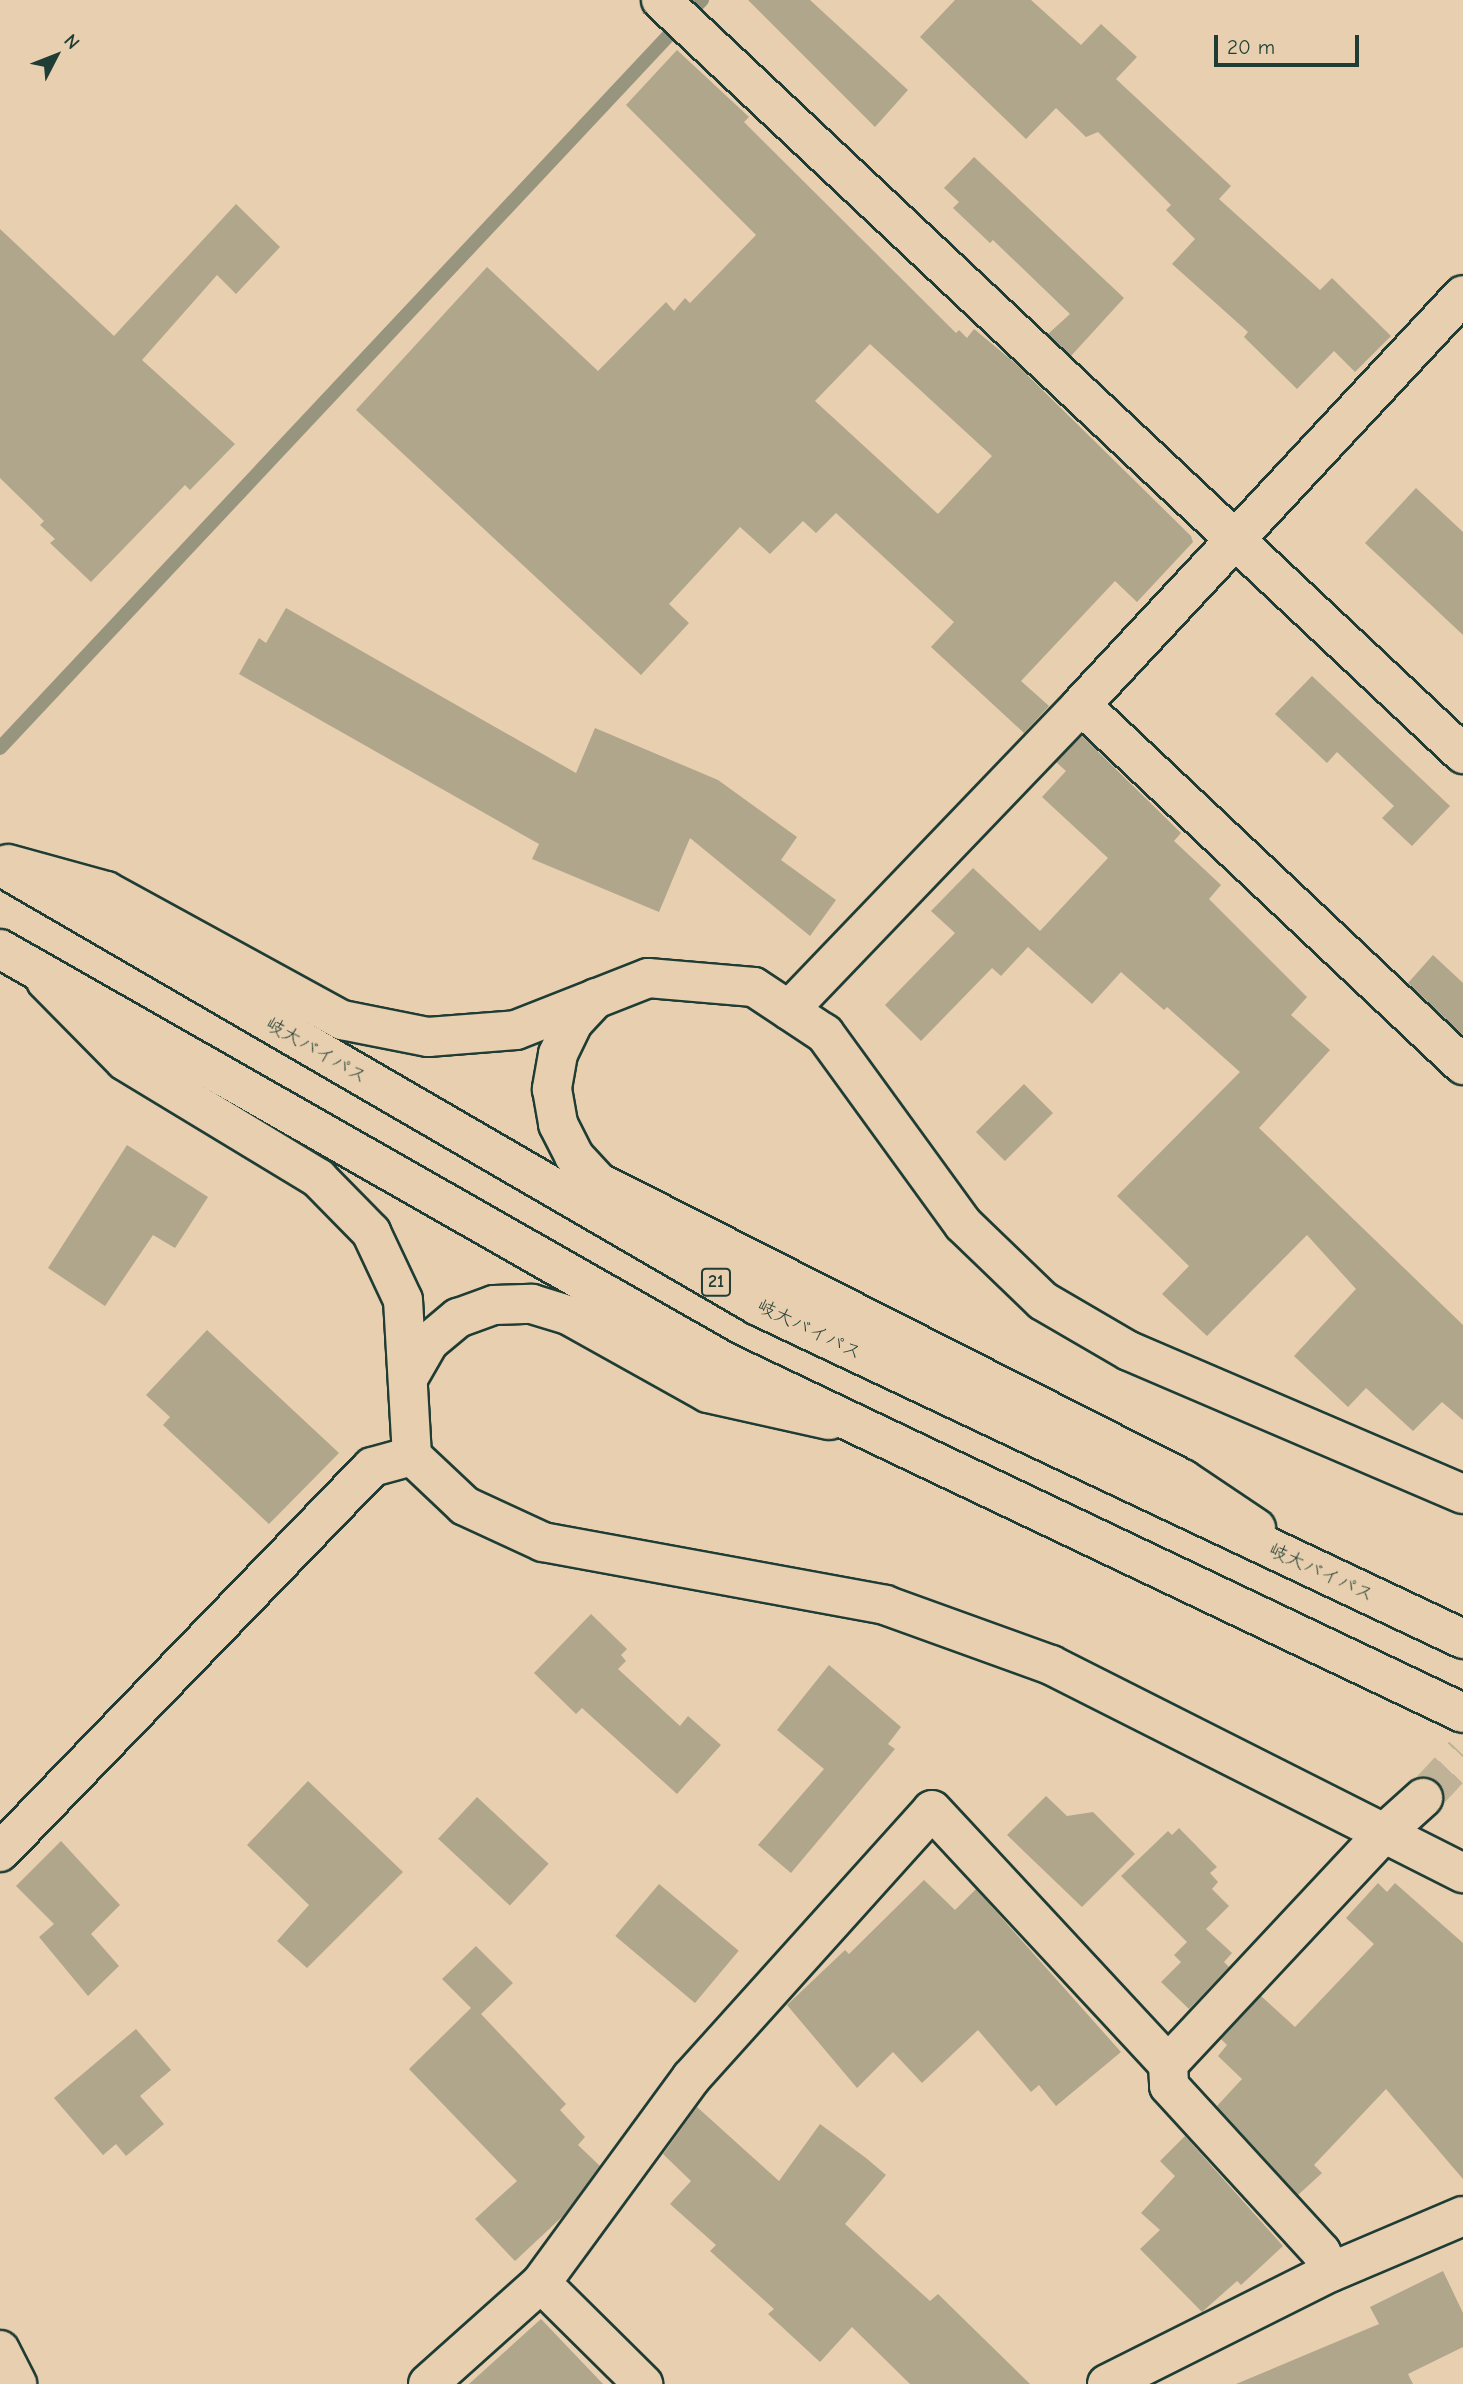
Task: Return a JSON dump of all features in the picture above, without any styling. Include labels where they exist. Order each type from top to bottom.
[{"type":"main road","points":[[661,0],[1463,754]]},
{"type":"main road","points":[[789,1010],[1081,705],[1234,536],[1463,295]]},
{"type":"main road","points":[[1081,705],[1463,1065]]},
{"type":"main road","points":[[0,864],[106,891],[342,1020],[428,1037],[516,1030],[648,978],[754,987],[825,1034],[963,1224],[1043,1301],[1129,1351],[1463,1494]]},
{"type":"main road","name":"岐大バイパス","points":[[0,864],[758,1306],[1463,1639]]},
{"type":"main road","points":[[0,949],[725,1362],[1463,1713]]},
{"type":"main road","points":[[33,968],[125,1061],[318,1178],[371,1232],[403,1300],[410,1375],[412,1456],[465,1506],[543,1542],[885,1605],[1051,1665],[1463,1873]]},
{"type":"main road","points":[[598,997],[573,1023],[558,1054],[552,1089],[558,1124],[569,1146],[598,1182],[1183,1479],[1326,1576]]},
{"type":"main road","points":[[410,1375],[429,1342],[458,1318],[494,1305],[532,1304],[568,1315],[708,1393],[858,1426]]},
{"type":"main road","points":[[0,1852],[372,1468],[412,1456]]},
{"type":"main road","points":[[1168,2064],[1383,1834],[1423,1798]]},
{"type":"main road","points":[[428,2384],[541,2283],[691,2078],[932,1810],[1168,2064],[1169,2086],[1321,2252],[1331,2272]]},
{"type":"main road","points":[[1107,2384],[1331,2272],[1463,2216]]},
{"type":"main road","points":[[541,2283],[643,2384]]},
{"type":"building","points":[[748,0],[810,0],[908,90],[875,127]]},
{"type":"building","points":[[955,0],[1031,0],[1081,45],[1101,24],[1137,57],[1116,79],[1231,186],[1219,199],[1320,290],[1332,278],[1391,336],[1355,372],[1334,351],[1297,389],[1244,337],[1248,332],[1172,264],[1195,239],[1166,210],[1171,205],[1098,132],[1086,137],[1056,108],[1026,139],[920,37]]},
{"type":"building","points":[[677,50],[749,117],[744,122],[956,333],[959,330],[967,338],[974,329],[1015,363],[1191,536],[1193,542],[1137,602],[1115,581],[1021,681],[1049,706],[1024,733],[931,647],[954,622],[836,513],[816,533],[803,521],[770,554],[740,527],[669,604],[689,623],[641,675],[356,410],[487,267],[598,371],[666,302],[674,311],[685,298],[690,303],[756,235],[626,105]],"holes":[[[870,344],[992,456],[938,514],[815,401]]]},
{"type":"building","points":[[974,157],[1124,298],[1071,356],[1048,334],[1070,314],[993,240],[990,243],[953,208],[959,202],[944,188]]},
{"type":"building","points":[[236,204],[280,247],[236,294],[217,275],[142,360],[235,444],[190,490],[185,485],[91,582],[50,543],[55,539],[40,525],[44,521],[0,478],[0,229],[114,336]]},
{"type":"building","points":[[1416,488],[1463,532],[1463,635],[1365,543]]},
{"type":"building","points":[[286,608],[576,773],[595,728],[718,780],[797,837],[781,860],[836,900],[810,936],[690,838],[659,912],[532,859],[539,844],[239,674],[259,638],[266,643]]},
{"type":"building","points":[[1312,676],[1450,806],[1412,846],[1382,818],[1394,806],[1337,752],[1327,763],[1275,714]]},
{"type":"building","points":[[1082,736],[1181,833],[1174,841],[1221,885],[1209,899],[1307,997],[1291,1015],[1330,1050],[1259,1128],[1463,1325],[1463,1420],[1442,1402],[1413,1431],[1366,1388],[1348,1407],[1294,1356],[1356,1289],[1307,1235],[1207,1336],[1162,1294],[1189,1266],[1117,1196],[1240,1072],[1167,1007],[1164,1010],[1121,972],[1092,1004],[1028,947],[1001,976],[992,968],[921,1041],[885,1005],[955,933],[931,911],[973,868],[1040,931],[1108,858],[1042,797],[1066,771],[1056,762]]},
{"type":"building","points":[[1433,955],[1463,983],[1463,1035],[1408,983]]},
{"type":"building","points":[[1024,1084],[1053,1113],[1005,1161],[976,1132]]},
{"type":"building","points":[[127,1145],[208,1197],[175,1248],[153,1235],[105,1306],[48,1268]]},
{"type":"building","points":[[207,1330],[339,1453],[269,1524],[163,1425],[170,1417],[146,1395]]},
{"type":"building","points":[[591,1614],[627,1649],[621,1655],[626,1661],[618,1669],[680,1726],[688,1716],[721,1745],[677,1794],[582,1708],[576,1714],[534,1673]]},
{"type":"building","points":[[829,1665],[901,1727],[888,1744],[895,1749],[791,1873],[758,1845],[824,1769],[777,1730]]},
{"type":"building","points":[[308,1781],[403,1872],[307,1968],[277,1941],[309,1905],[247,1845]]},
{"type":"building","points":[[1046,1796],[1067,1816],[1093,1812],[1135,1854],[1082,1907],[1007,1835]]},
{"type":"building","points":[[477,1797],[549,1864],[510,1906],[438,1839]]},
{"type":"building","points":[[1179,1828],[1217,1867],[1210,1873],[1218,1882],[1212,1889],[1229,1906],[1206,1929],[1232,1953],[1224,1962],[1229,1967],[1189,2009],[1161,1982],[1181,1962],[1174,1955],[1187,1942],[1121,1876],[1168,1831],[1172,1835]]},
{"type":"building","points":[[61,1841],[120,1905],[91,1934],[119,1966],[88,1996],[39,1937],[54,1924],[16,1886]]},
{"type":"building","points":[[924,1880],[955,1910],[976,1889],[1121,2052],[1056,2106],[1039,2085],[1031,2092],[978,2030],[922,2083],[893,2052],[857,2088],[787,2005],[845,1950],[849,1954]]},
{"type":"building","points":[[1378,1883],[1387,1892],[1395,1883],[1463,1943],[1463,2179],[1386,2089],[1314,2165],[1322,2173],[1298,2195],[1217,2106],[1242,2079],[1218,2056],[1227,2045],[1221,2039],[1261,1996],[1295,2027],[1374,1944],[1346,1918]]},
{"type":"building","points":[[659,1884],[739,1951],[695,2003],[615,1936]]},
{"type":"building","points":[[476,1946],[513,1983],[481,2014],[566,2104],[560,2110],[585,2137],[578,2145],[600,2166],[563,2216],[515,2261],[475,2219],[517,2181],[409,2069],[471,2008],[442,1979]]},
{"type":"building","points":[[136,2029],[171,2070],[140,2096],[164,2124],[126,2156],[116,2144],[103,2155],[54,2098]]},
{"type":"building","points":[[697,2107],[779,2181],[820,2124],[866,2158],[886,2175],[845,2224],[930,2301],[938,2294],[1030,2384],[910,2384],[852,2327],[820,2362],[768,2314],[774,2309],[710,2251],[716,2245],[670,2204],[691,2181],[663,2154]]},
{"type":"building","points":[[1185,2136],[1283,2246],[1241,2285],[1237,2281],[1202,2312],[1140,2249],[1160,2230],[1141,2213],[1175,2176],[1160,2161]]},
{"type":"building","points":[[1443,2271],[1463,2313],[1463,2347],[1408,2374],[1413,2384],[1236,2384],[1379,2324],[1370,2307]]},
{"type":"building","points":[[541,2319],[603,2384],[469,2384]]},
{"type":"waterway","points":[[0,748],[702,0]]},
{"type":"tunnel","points":[[1423,1798],[1463,1755]]}]
